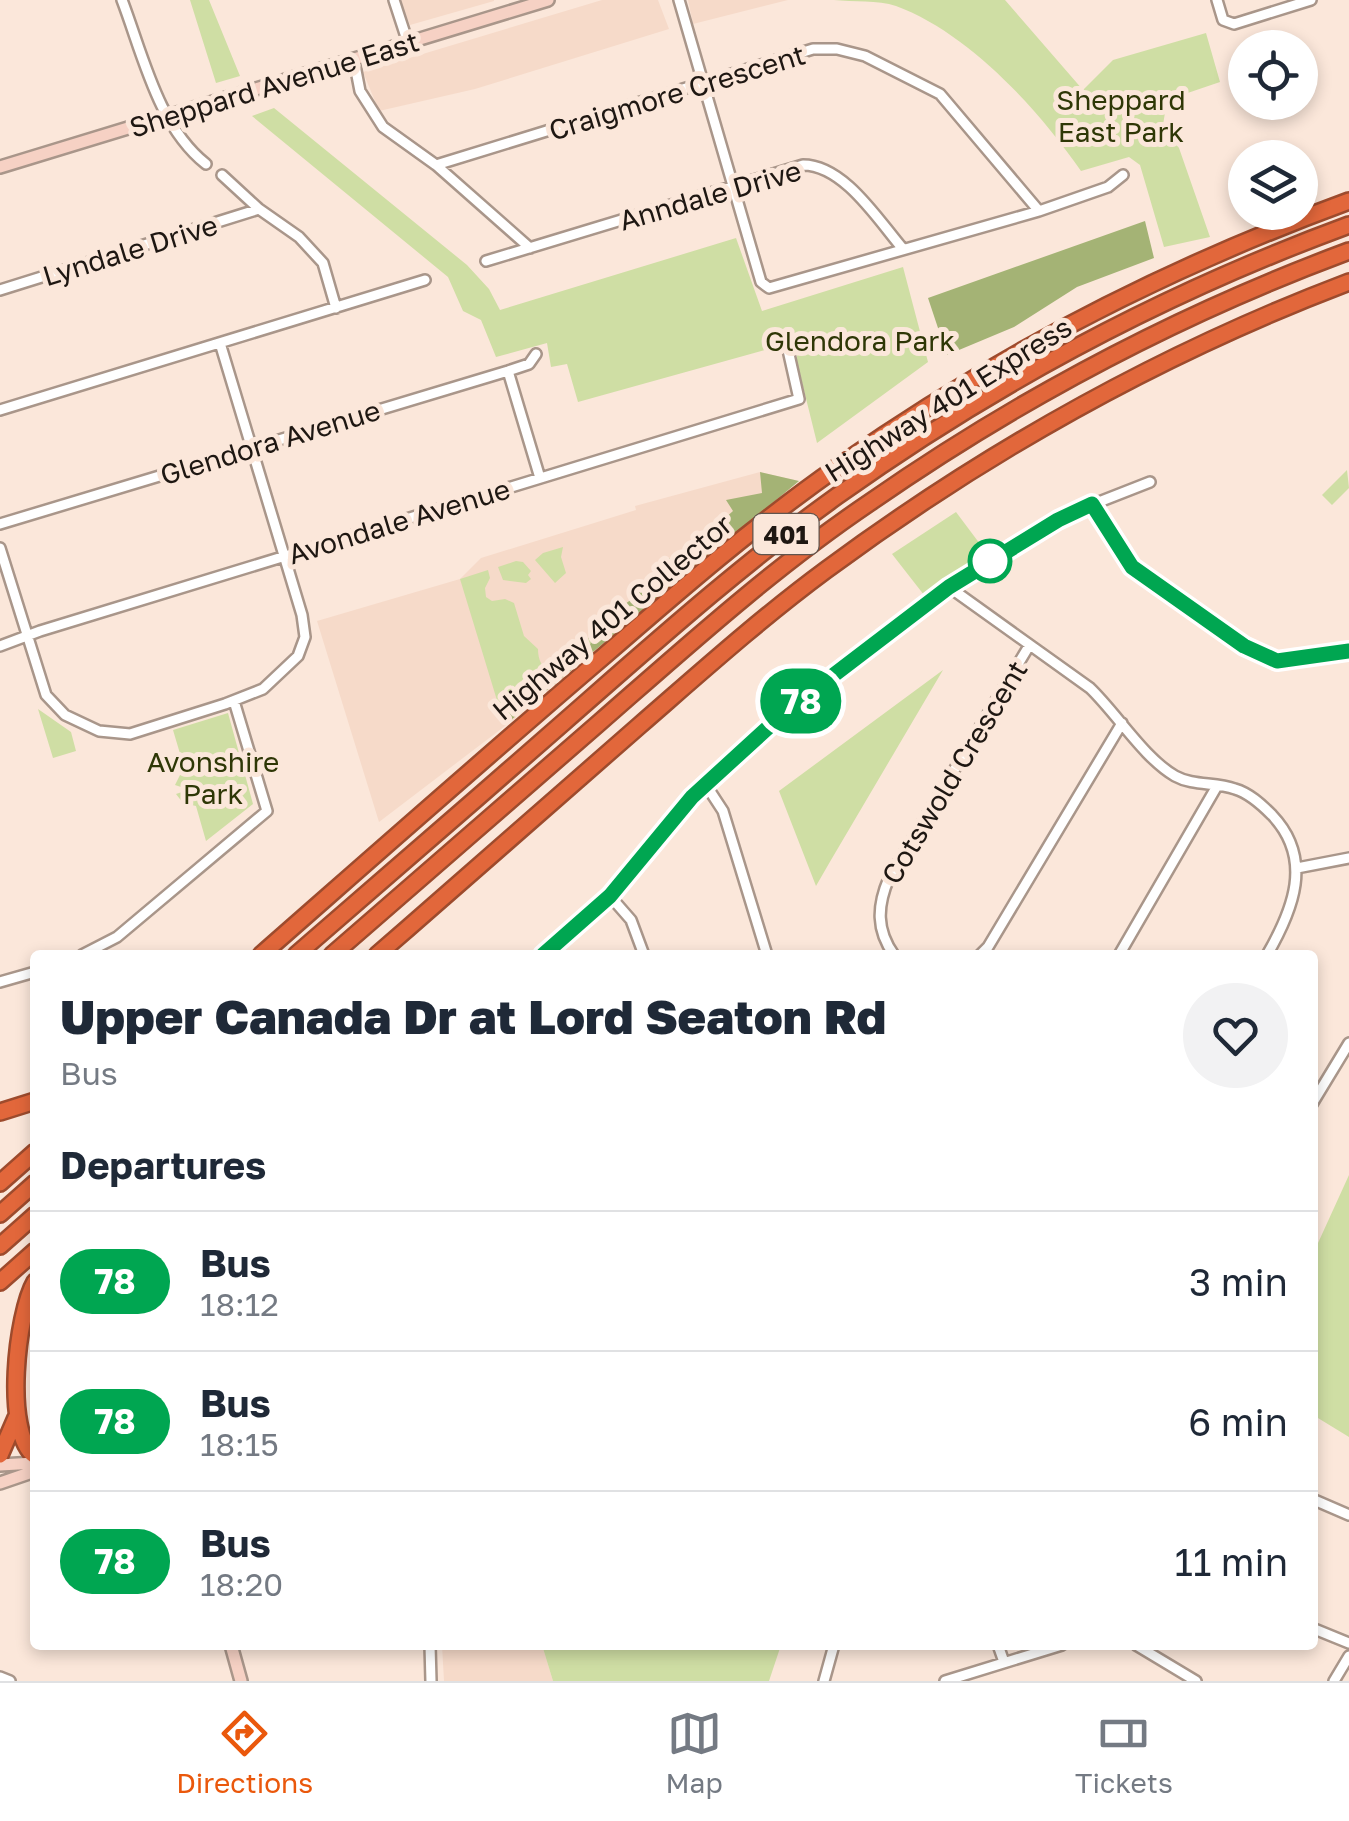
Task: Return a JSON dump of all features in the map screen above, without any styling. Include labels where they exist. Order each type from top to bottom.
[{"type":"highway","points":[[1318,203],[1349,191]]},
{"type":"highway","name":"Highway 401 Collector","points":[[267,950],[681,589],[810,486],[963,385],[1045,338],[1167,276],[1349,200]]},
{"type":"highway","name":"Highway 401 Express","points":[[302,950],[700,603],[874,470],[998,392],[1113,328],[1232,272],[1349,225]]},
{"type":"highway","points":[[1167,276],[1252,230]]},
{"type":"highway","name":"Highway 401 Express","points":[[338,950],[713,624],[866,504],[1047,390],[1225,303],[1349,252]]},
{"type":"highway","name":"401","points":[[384,950],[744,634],[897,518],[1008,446],[1106,391],[1245,324],[1349,282]]},
{"type":"highway","points":[[256,950],[394,830],[432,806]]},
{"type":"highway","points":[[0,1112],[30,1103]]},
{"type":"highway","points":[[0,1183],[30,1156]]},
{"type":"highway","points":[[0,1214],[30,1187]]},
{"type":"highway","points":[[1,1245],[30,1219]]},
{"type":"highway","points":[[2,1279],[30,1255]]},
{"type":"highway","points":[[30,1291],[19,1336],[18,1414],[22,1442],[30,1452]]},
{"type":"highway","points":[[0,1455],[18,1414]]},
{"type":"main road","name":"Sheppard Avenue East","points":[[0,167],[548,0]]},
{"type":"main road","points":[[0,1465],[30,1460]]},
{"type":"main road","points":[[0,1482],[30,1473]]},
{"type":"main road","points":[[232,1650],[240,1681]]},
{"type":"street","points":[[122,0],[169,116],[192,153],[206,164]]},
{"type":"street","points":[[394,0],[408,43]]},
{"type":"street","points":[[678,0],[761,282],[769,288],[1039,211],[1108,187],[1123,174]]},
{"type":"street","points":[[1217,0],[1223,20],[1234,24],[1311,0]]},
{"type":"street","name":"Craigmore Crescent","points":[[436,165],[813,49],[837,49],[865,56],[940,94],[1039,211]]},
{"type":"street","points":[[354,60],[360,91],[384,127],[436,165],[530,248]]},
{"type":"street","name":"Anndale Drive","points":[[486,261],[803,166],[825,168],[840,178],[903,249]]},
{"type":"street","points":[[222,175],[259,209],[299,236],[323,262],[336,308]]},
{"type":"street","name":"Lyndale Drive","points":[[0,290],[259,209]]},
{"type":"street","points":[[0,410],[425,280]]},
{"type":"street","name":"Avondale Avenue","points":[[0,646],[799,398],[786,341]]},
{"type":"street","points":[[0,548],[46,695],[65,715],[99,731],[130,734],[234,701],[263,689],[291,665],[303,646],[302,614],[220,342]]},
{"type":"street","name":"Glendora Avenue","points":[[0,524],[508,371],[530,363],[536,354]]},
{"type":"street","points":[[508,371],[540,478]]},
{"type":"street","points":[[549,950],[610,896],[692,797],[784,713],[949,587],[1058,520],[1150,482]]},
{"type":"street","points":[[1092,504],[1132,567],[1244,646],[1277,661],[1349,650]]},
{"type":"street","points":[[949,587],[1090,688],[1150,756],[1176,777],[1236,789],[1257,800],[1275,818],[1298,868],[1292,908],[1270,950]]},
{"type":"street","name":"Cotswold Crescent","points":[[891,950],[879,918],[888,878],[1029,646]]},
{"type":"street","points":[[92,950],[117,938],[267,811],[234,701]]},
{"type":"street","points":[[986,950],[1122,723]]},
{"type":"street","points":[[706,785],[723,811],[765,950]]},
{"type":"street","points":[[1122,950],[1217,786]]},
{"type":"street","points":[[1298,868],[1349,858]]},
{"type":"street","points":[[610,896],[631,920],[642,950]]},
{"type":"street","points":[[0,982],[30,973]]},
{"type":"street","points":[[1318,1094],[1349,1042]]},
{"type":"street","points":[[1318,1502],[1349,1515]]},
{"type":"street","points":[[1318,1630],[1349,1643]]},
{"type":"street","points":[[430,1650],[431,1681]]},
{"type":"street","points":[[824,1681],[833,1650]]},
{"type":"street","points":[[1000,1650],[1004,1662]]},
{"type":"street","points":[[945,1681],[1045,1650]]},
{"type":"street","points":[[1144,1650],[1196,1681]]},
{"type":"street","points":[[1334,1681],[1349,1656]]},
{"type":"street","points":[[0,1677],[10,1681]]},
{"type":"shaded area","points":[[400,0],[494,0],[494,1],[410,25]]},
{"type":"shaded area","points":[[602,0],[658,0],[669,29],[475,89],[379,111],[363,72]]},
{"type":"shaded area","points":[[688,0],[788,0],[693,24]]},
{"type":"shaded area","points":[[760,472],[799,481],[526,710],[379,822],[317,621],[460,579],[481,558],[636,510],[635,506]]},
{"type":"shaded area","points":[[442,1650],[544,1650],[553,1681],[444,1681]]},
{"type":"green space","points":[[190,0],[209,0],[240,76],[216,83]]},
{"type":"green space","name":"Sheppard East Park","points":[[834,0],[1005,0],[1083,90],[1113,60],[1206,33],[1220,82],[1167,100],[1163,125],[1179,148],[1210,237],[1164,247],[1140,165],[1129,157],[1081,171],[1023,99],[950,34],[896,6]]},
{"type":"green space","name":"Glendora Park","points":[[274,108],[467,265],[489,289],[500,310],[736,238],[762,311],[903,267],[928,362],[817,443],[796,358],[803,345],[797,333],[780,333],[765,350],[578,402],[567,364],[551,367],[547,343],[496,357],[481,320],[463,311],[448,277],[252,116]]},
{"type":"green space","points":[[1145,221],[1154,258],[1077,287],[1014,327],[947,355],[928,298]]},
{"type":"green space","points":[[1347,470],[1349,488],[1332,505],[1322,495]]},
{"type":"green space","points":[[760,472],[799,481],[505,725],[503,720],[591,643],[588,638],[625,604],[641,596],[636,590],[670,558],[675,563],[733,511],[726,500],[762,493]]},
{"type":"green space","points":[[956,512],[986,552],[924,595],[892,554]]},
{"type":"green space","points":[[563,547],[561,557],[566,573],[555,583],[535,560]]},
{"type":"green space","points":[[523,562],[531,571],[531,579],[526,583],[503,580],[498,567]]},
{"type":"green space","points":[[488,570],[486,597],[514,603],[524,636],[538,649],[546,668],[559,667],[576,641],[588,638],[592,642],[503,720],[460,579]]},
{"type":"green space","points":[[943,670],[831,860],[816,886],[779,791]]},
{"type":"green space","points":[[38,709],[71,732],[76,751],[53,758]]},
{"type":"green space","name":"Avonshire Park","points":[[228,713],[253,804],[206,841],[196,806],[183,803],[176,794],[182,792],[175,785],[184,767],[173,730]]},
{"type":"green space","points":[[1349,1175],[1349,1437],[1318,1418],[1318,1243]]},
{"type":"green space","points":[[544,1650],[779,1650],[769,1681],[553,1681]]},
{"type":"bus line","name":"78","points":[[549,950],[610,896],[692,797],[784,713],[949,587],[1058,520],[1092,504],[1132,567],[1244,646],[1277,661],[1349,651]]}]
